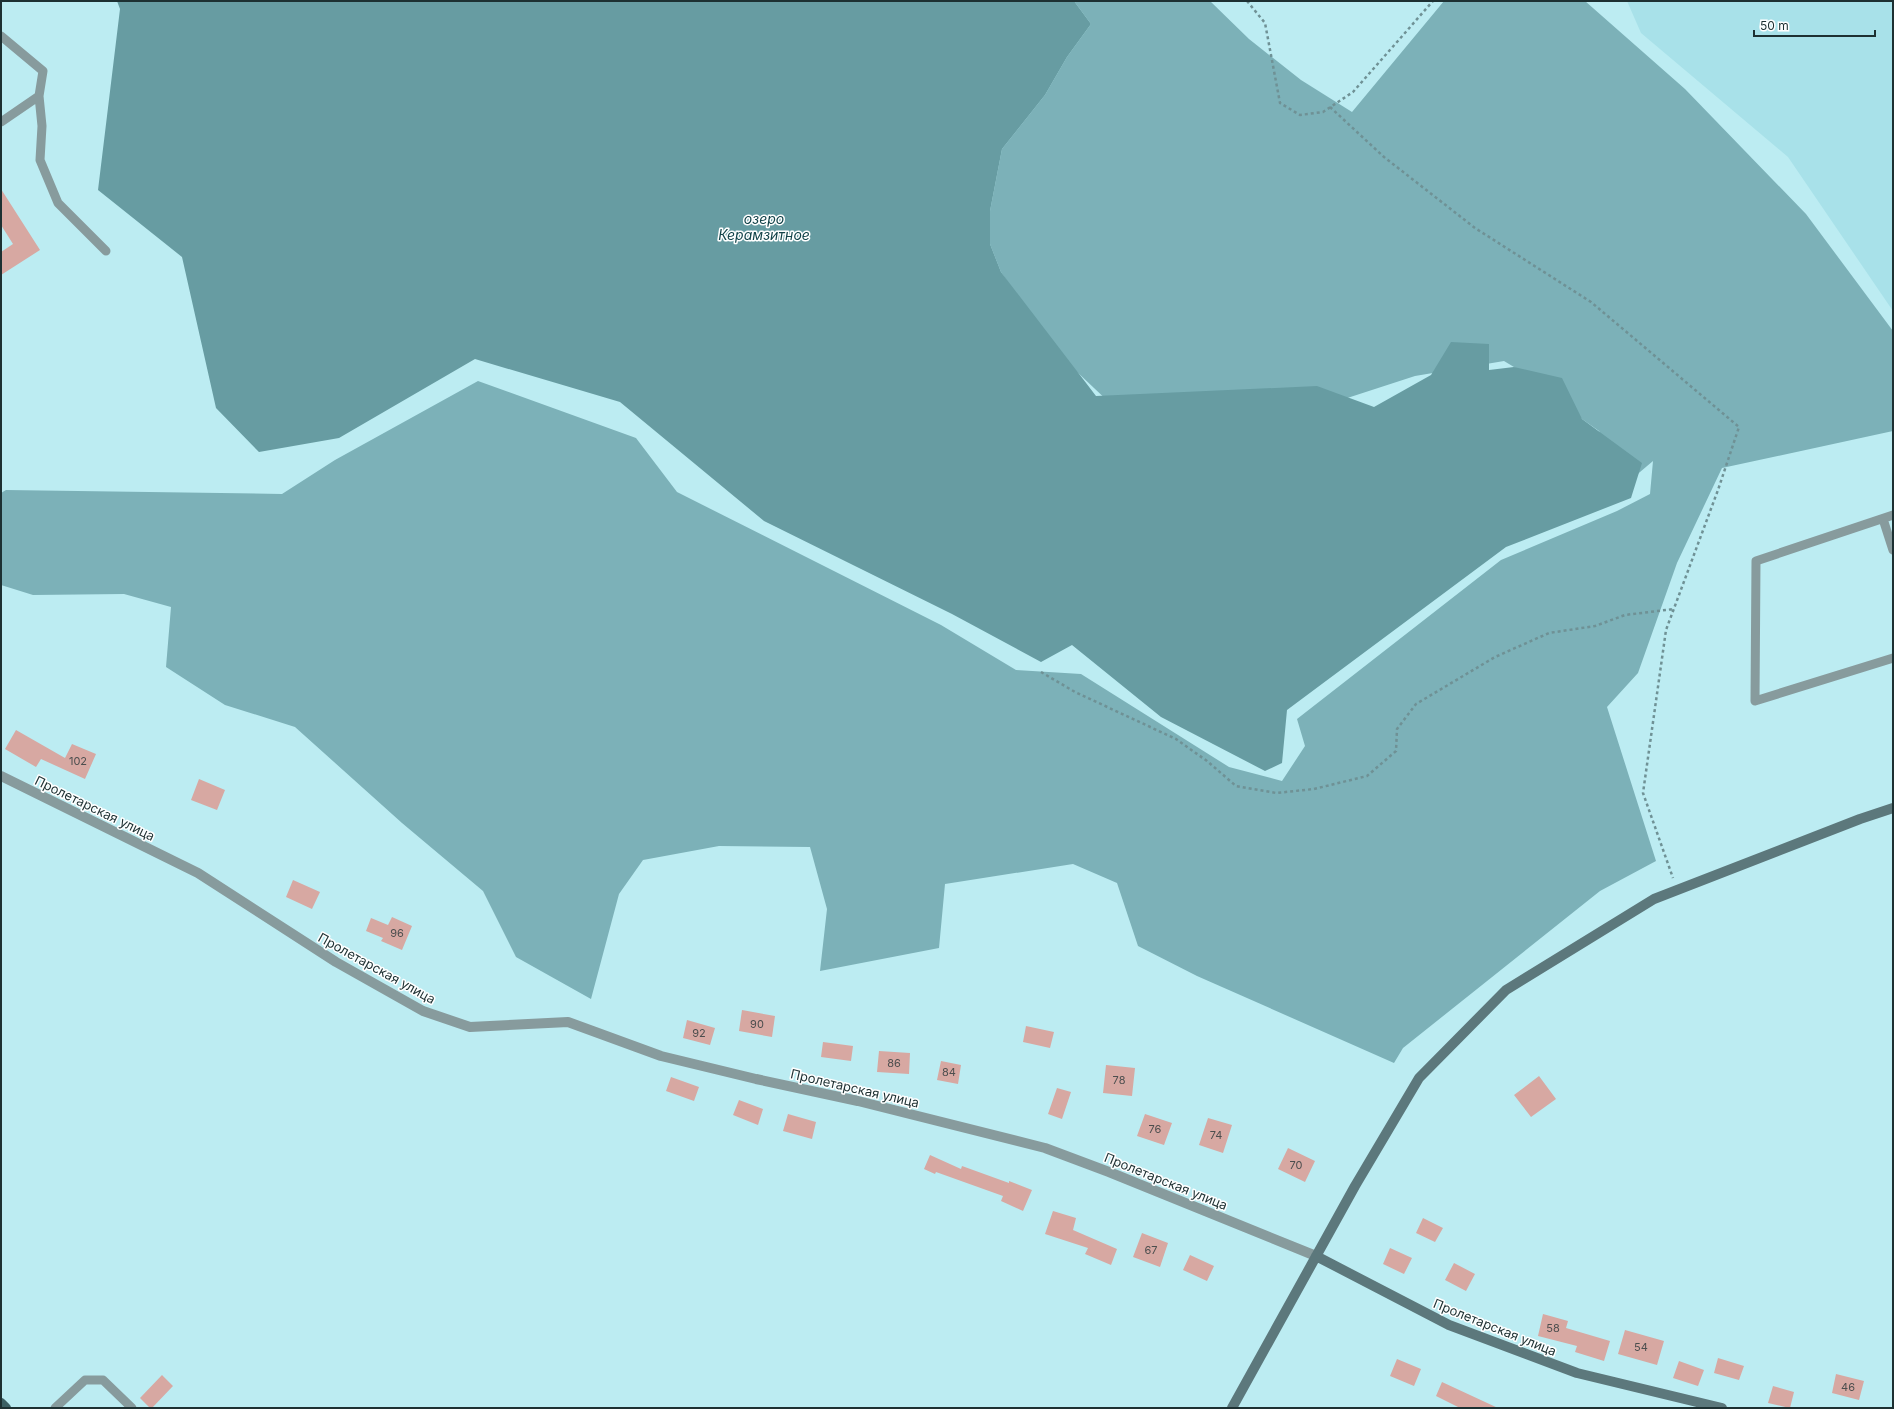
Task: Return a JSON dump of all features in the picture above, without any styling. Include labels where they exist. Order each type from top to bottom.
[{"type":"main road","points":[[1,1403],[6,1408]]},
{"type":"street","name":"Пролетарская улица","points":[[1,776],[198,873],[336,962],[423,1011],[470,1027],[568,1022],[661,1056],[866,1103],[1045,1148],[1109,1172],[1316,1256],[1449,1325],[1577,1373],[1722,1408]]},
{"type":"street","points":[[1232,1408],[1355,1186],[1419,1078],[1506,990],[1654,899],[1860,819],[1893,808]]},
{"type":"lane","points":[[1,36],[43,71],[39,96],[42,126],[40,160],[58,203],[106,251]]},
{"type":"lane","points":[[1,122],[39,96]]},
{"type":"lane","points":[[1893,515],[1756,561],[1755,701],[1893,658]]},
{"type":"lane","points":[[1883,519],[1893,550]]},
{"type":"lane","points":[[55,1408],[85,1380],[103,1380],[132,1408]]},
{"type":"path","points":[[1247,1],[1265,23],[1280,103],[1300,115],[1323,112],[1353,92],[1433,1]]},
{"type":"path","points":[[1330,107],[1384,157],[1475,228],[1590,302],[1739,427],[1718,490],[1666,630],[1643,793],[1678,890]]},
{"type":"path","points":[[1040,672],[1075,692],[1176,739],[1207,761],[1236,786],[1276,793],[1314,790],[1367,776],[1396,751],[1397,729],[1416,704],[1495,657],[1549,633],[1595,626],[1625,615],[1674,609]]},
{"type":"shaded area","points":[[1074,1],[1210,1],[1249,39],[1301,80],[1352,112],[1444,1],[1585,1],[1685,89],[1806,214],[1893,331],[1893,431],[1722,468],[1677,563],[1638,673],[1607,707],[1656,861],[1600,891],[1403,1048],[1394,1063],[1197,976],[1138,946],[1117,883],[1073,864],[945,884],[939,948],[820,971],[827,909],[810,847],[719,846],[643,860],[619,894],[591,999],[516,957],[483,891],[402,823],[295,727],[225,705],[166,667],[171,607],[124,594],[33,595],[1,585],[1,493],[6,490],[282,494],[335,460],[478,381],[636,438],[677,492],[941,625],[1016,670],[1081,674],[1229,767],[1282,781],[1305,746],[1297,719],[1501,560],[1617,511],[1650,494],[1653,461],[1627,483],[1599,431],[1582,419],[1555,392],[1504,361],[1415,376],[1295,415],[1113,406],[1056,352],[1001,272],[990,244],[990,211],[1002,149],[1045,95],[1067,57],[1091,24]]},
{"type":"shaded area","points":[[1627,1],[1893,1],[1893,311],[1788,157],[1641,33]]},
{"type":"water","name":"озеро Керамзитное","points":[[117,1],[1074,1],[1091,24],[1067,57],[1045,95],[1002,149],[990,211],[990,244],[1001,272],[1096,396],[1317,386],[1374,407],[1431,375],[1451,342],[1489,344],[1489,370],[1514,367],[1562,378],[1582,419],[1642,463],[1631,498],[1506,547],[1287,710],[1282,763],[1265,771],[1161,717],[1072,645],[1041,662],[952,614],[764,521],[620,402],[475,359],[339,438],[259,452],[216,408],[182,257],[98,190],[120,9]]},
{"type":"building","points":[[1,189],[40,250],[1,275],[1,252],[13,244],[1,225]]},
{"type":"building","points":[[16,730],[65,758],[72,744],[96,754],[85,779],[41,759],[36,767],[5,749]]},
{"type":"building","points":[[199,779],[225,790],[217,810],[191,800]]},
{"type":"building","points":[[293,880],[320,892],[312,909],[286,897]]},
{"type":"building","points":[[392,917],[412,926],[402,950],[381,941],[383,938],[366,931],[371,918],[388,925]]},
{"type":"building","points":[[742,1010],[775,1016],[772,1037],[739,1031]]},
{"type":"building","points":[[687,1020],[715,1028],[710,1045],[683,1038]]},
{"type":"building","points":[[1026,1026],[1054,1032],[1050,1048],[1023,1042]]},
{"type":"building","points":[[823,1042],[853,1046],[851,1061],[821,1057]]},
{"type":"building","points":[[879,1051],[910,1053],[909,1074],[877,1072]]},
{"type":"building","points":[[941,1061],[961,1065],[958,1084],[937,1080]]},
{"type":"building","points":[[1106,1065],[1135,1068],[1132,1096],[1103,1093]]},
{"type":"building","points":[[1539,1076],[1556,1099],[1531,1117],[1514,1095]]},
{"type":"building","points":[[671,1077],[699,1087],[694,1101],[666,1091]]},
{"type":"building","points":[[1057,1088],[1071,1092],[1062,1119],[1048,1114]]},
{"type":"building","points":[[739,1100],[763,1109],[758,1125],[733,1115]]},
{"type":"building","points":[[788,1114],[816,1122],[812,1139],[783,1131]]},
{"type":"building","points":[[1145,1114],[1172,1123],[1164,1145],[1137,1136]]},
{"type":"building","points":[[1208,1118],[1232,1125],[1223,1153],[1199,1145]]},
{"type":"building","points":[[1288,1148],[1315,1161],[1305,1182],[1278,1169]]},
{"type":"building","points":[[930,1155],[961,1169],[962,1166],[1032,1190],[1023,1211],[1001,1201],[1003,1196],[924,1169]]},
{"type":"building","points":[[1053,1211],[1076,1218],[1073,1230],[1117,1249],[1111,1265],[1085,1254],[1088,1248],[1045,1234]]},
{"type":"building","points":[[1423,1218],[1443,1228],[1435,1242],[1416,1233]]},
{"type":"building","points":[[1142,1233],[1168,1243],[1160,1267],[1133,1257]]},
{"type":"building","points":[[1390,1248],[1412,1258],[1404,1274],[1383,1264]]},
{"type":"building","points":[[1190,1255],[1214,1266],[1207,1281],[1183,1270]]},
{"type":"building","points":[[1454,1263],[1475,1274],[1466,1291],[1445,1280]]},
{"type":"building","points":[[1543,1314],[1568,1321],[1566,1328],[1610,1341],[1604,1361],[1575,1352],[1577,1346],[1538,1336]]},
{"type":"building","points":[[1625,1330],[1664,1341],[1657,1365],[1618,1354]]},
{"type":"building","points":[[1718,1358],[1744,1366],[1739,1380],[1714,1373]]},
{"type":"building","points":[[1397,1359],[1421,1369],[1414,1386],[1390,1376]]},
{"type":"building","points":[[1679,1361],[1704,1370],[1698,1386],[1673,1378]]},
{"type":"building","points":[[1836,1374],[1864,1381],[1859,1400],[1832,1393]]},
{"type":"building","points":[[162,1375],[173,1386],[152,1408],[150,1408],[140,1398]]},
{"type":"building","points":[[1442,1382],[1498,1408],[1460,1408],[1436,1396]]},
{"type":"building","points":[[1773,1386],[1794,1392],[1790,1408],[1768,1403]]}]
